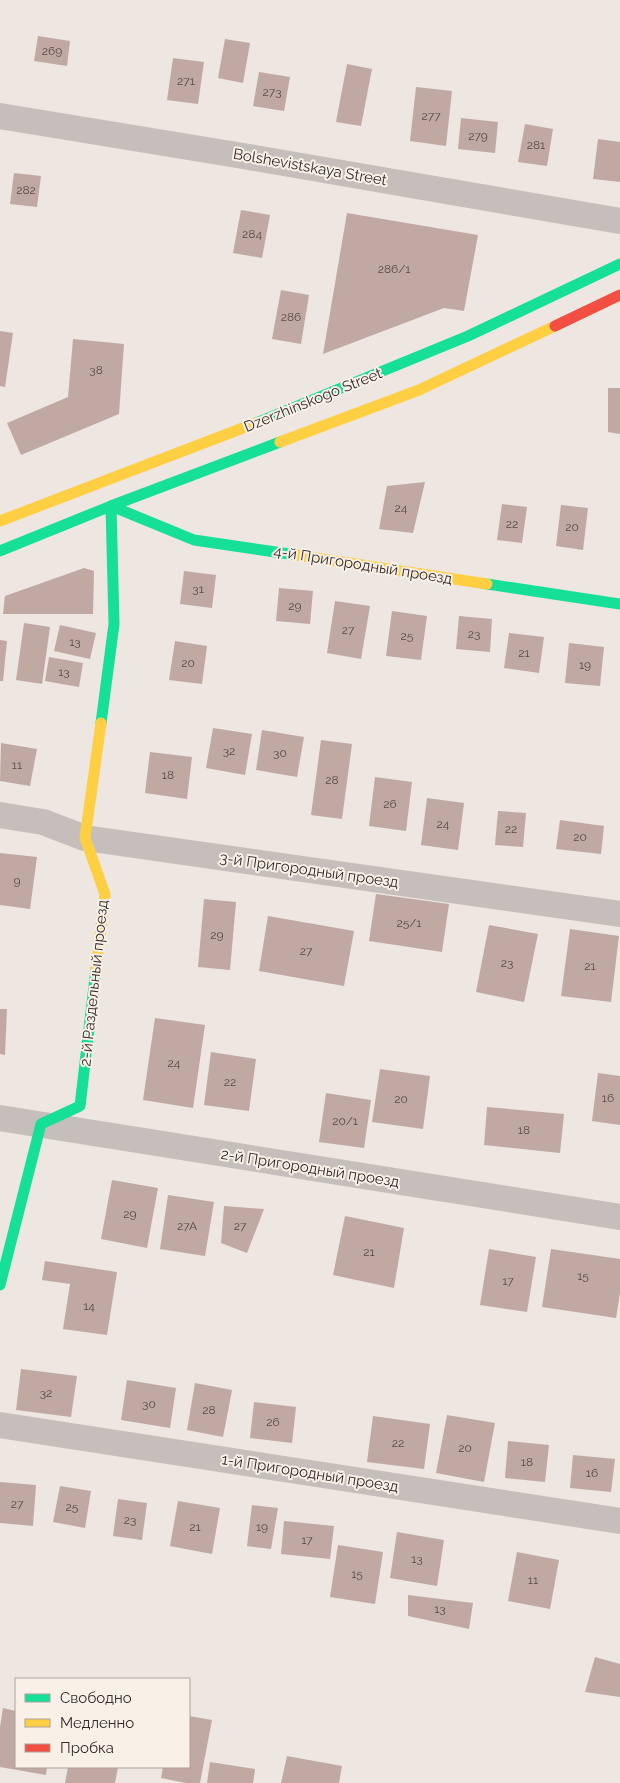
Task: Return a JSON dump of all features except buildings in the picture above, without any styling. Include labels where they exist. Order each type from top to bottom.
[{"type":"main road","name":"Dzerzhinskogo Street","points":[[0,521],[352,386],[562,293],[620,264]]},
{"type":"main road","name":"Dzerzhinskogo Street","points":[[0,551],[111,506],[419,390],[620,295]]},
{"type":"main road","name":"4-й Пригородный проезд","points":[[111,506],[194,540],[620,604]]},
{"type":"main road","name":"2-й Раздельный проезд","points":[[41,1124],[80,1106],[105,894],[85,838],[114,624],[111,506]]},
{"type":"main road","points":[[0,1285],[41,1124]]},
{"type":"street","name":"Bolshevistskaya Street","points":[[0,116],[246,156],[620,221]]},
{"type":"street","name":"3-й Пригородный проезд","points":[[0,815],[44,822],[85,838],[620,914]]},
{"type":"street","name":"2-й Пригородный проезд","points":[[0,1118],[620,1217]]},
{"type":"street","name":"1-й Пригородный проезд","points":[[0,1425],[620,1520]]},
{"type":"traffic: fast","points":[[256,423],[468,336],[620,264]]},
{"type":"traffic: fast","points":[[0,551],[111,506],[280,442]]},
{"type":"traffic: fast","points":[[101,723],[114,624],[111,506],[194,540],[296,555]]},
{"type":"traffic: fast","points":[[487,584],[620,604]]},
{"type":"traffic: fast","points":[[0,1285],[41,1124],[80,1106],[96,969]]},
{"type":"traffic: slow","points":[[280,442],[419,390],[555,326]]},
{"type":"traffic: slow","points":[[0,521],[256,423]]},
{"type":"traffic: slow","points":[[296,555],[487,584]]},
{"type":"traffic: slow","points":[[96,969],[105,894],[85,838],[101,723]]},
{"type":"traffic: jam","points":[[555,326],[620,295]]}]
